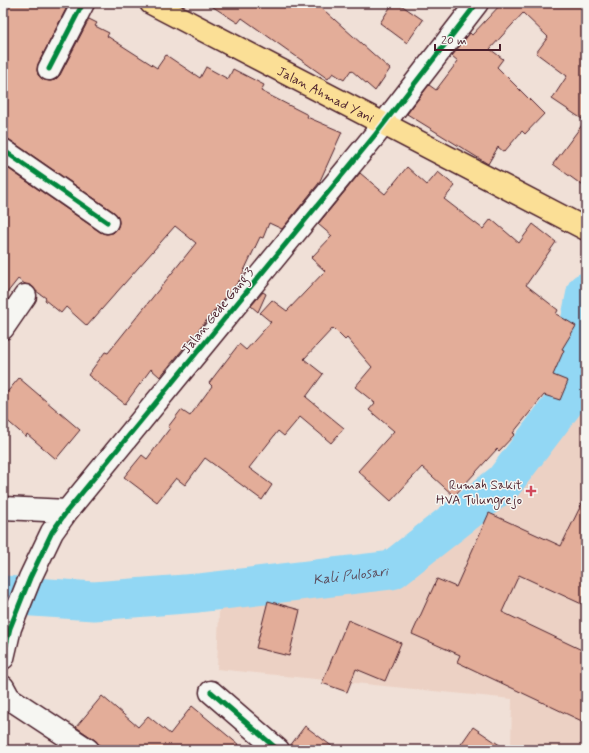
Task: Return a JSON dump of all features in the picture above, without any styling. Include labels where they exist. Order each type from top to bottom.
[{"type":"main road","name":"Jalan Ahmad Yani","points":[[153,3],[586,229]]},
{"type":"street","points":[[49,69],[83,3]]},
{"type":"street","name":"Jalan Gede Gang 3","points":[[3,658],[10,628],[30,578],[52,532],[67,511],[384,124],[477,3]]},
{"type":"street","points":[[3,150],[107,222]]},
{"type":"street","points":[[3,328],[25,296]]},
{"type":"street","points":[[3,508],[67,511]]},
{"type":"street","points":[[211,692],[278,750]]},
{"type":"street","points":[[5,694],[88,750]]},
{"type":"shaded area","name":"Rumah Sakit HVA Tulungrejo","points":[[586,365],[586,750],[511,750],[512,699],[217,669],[220,582],[381,558],[570,425]]},
{"type":"building","points":[[3,3],[60,3],[67,7],[38,64],[38,75],[44,80],[55,80],[60,75],[89,19],[97,23],[95,26],[109,33],[107,36],[157,68],[166,55],[200,78],[206,67],[228,79],[233,69],[264,85],[261,91],[308,115],[307,117],[342,132],[319,183],[282,229],[269,223],[263,238],[260,237],[242,275],[243,276],[160,377],[151,369],[125,404],[88,375],[105,352],[108,353],[196,243],[175,226],[87,326],[66,307],[61,313],[45,300],[46,298],[32,286],[25,284],[18,279],[3,298],[3,165],[100,232],[106,234],[113,233],[117,229],[119,223],[118,216],[114,212],[10,140],[3,138]]},
{"type":"building","points":[[207,3],[316,3],[390,69],[375,91],[351,70],[344,80],[333,73],[328,79],[242,18],[238,23]]},
{"type":"building","points":[[393,3],[398,3],[423,20],[407,43],[380,23]]},
{"type":"building","points":[[502,3],[586,3],[586,188],[553,164],[585,121],[552,99],[567,76],[536,53],[548,37],[523,13],[490,49],[503,59],[497,67],[544,114],[525,134],[522,131],[504,152],[498,147],[488,164],[407,114],[429,85],[436,90],[458,61],[452,56],[470,33],[472,35]]},
{"type":"building","points":[[407,167],[427,185],[438,172],[455,186],[444,199],[483,229],[491,219],[519,243],[533,224],[556,242],[526,285],[558,310],[556,314],[576,326],[562,349],[564,350],[553,375],[568,381],[560,400],[544,395],[513,433],[515,434],[499,451],[497,449],[454,496],[422,467],[391,501],[358,471],[394,431],[369,410],[375,403],[355,387],[372,367],[347,338],[345,340],[333,328],[304,359],[323,374],[306,397],[344,428],[331,443],[300,417],[284,436],[278,431],[249,468],[272,485],[262,500],[205,458],[185,485],[176,478],[157,502],[124,477],[142,455],[147,459],[170,428],[168,427],[181,410],[190,416],[212,386],[209,383],[239,344],[246,350],[271,322],[260,313],[272,300],[287,311],[325,271],[311,258],[332,236],[318,224],[360,173],[385,194]]},
{"type":"building","points":[[263,292],[266,294],[258,312],[251,306]]},
{"type":"building","points":[[19,378],[80,430],[56,459],[27,434],[26,437],[3,417],[3,397]]},
{"type":"building","points":[[586,495],[586,606],[519,575],[502,612],[586,652],[586,723],[457,662],[460,655],[412,634],[437,579],[456,587],[489,513],[561,546]]},
{"type":"building","points":[[268,601],[300,610],[289,656],[256,648]]},
{"type":"building","points":[[348,620],[401,643],[385,681],[356,669],[347,692],[322,683]]},
{"type":"building","points":[[102,696],[138,727],[148,716],[170,734],[192,706],[245,750],[103,750],[95,740],[76,727]]},
{"type":"building","points":[[305,726],[337,750],[290,750],[290,746]]},
{"type":"building","points":[[473,727],[507,750],[457,750]]},
{"type":"waterway","name":"Kali Pulosari","points":[[3,595],[94,601],[198,593],[392,570],[504,482],[564,403],[586,292]]},
{"type":"cycle path","points":[[49,69],[83,3]]},
{"type":"cycle path","points":[[3,658],[10,628],[30,578],[52,532],[67,511],[375,135],[477,3]]},
{"type":"cycle path","points":[[3,150],[107,222]]},
{"type":"cycle path","points":[[211,692],[278,750]]},
{"type":"place","name":"Rumah Sakit HVA Tulungrejo","points":[[531,491]]}]
